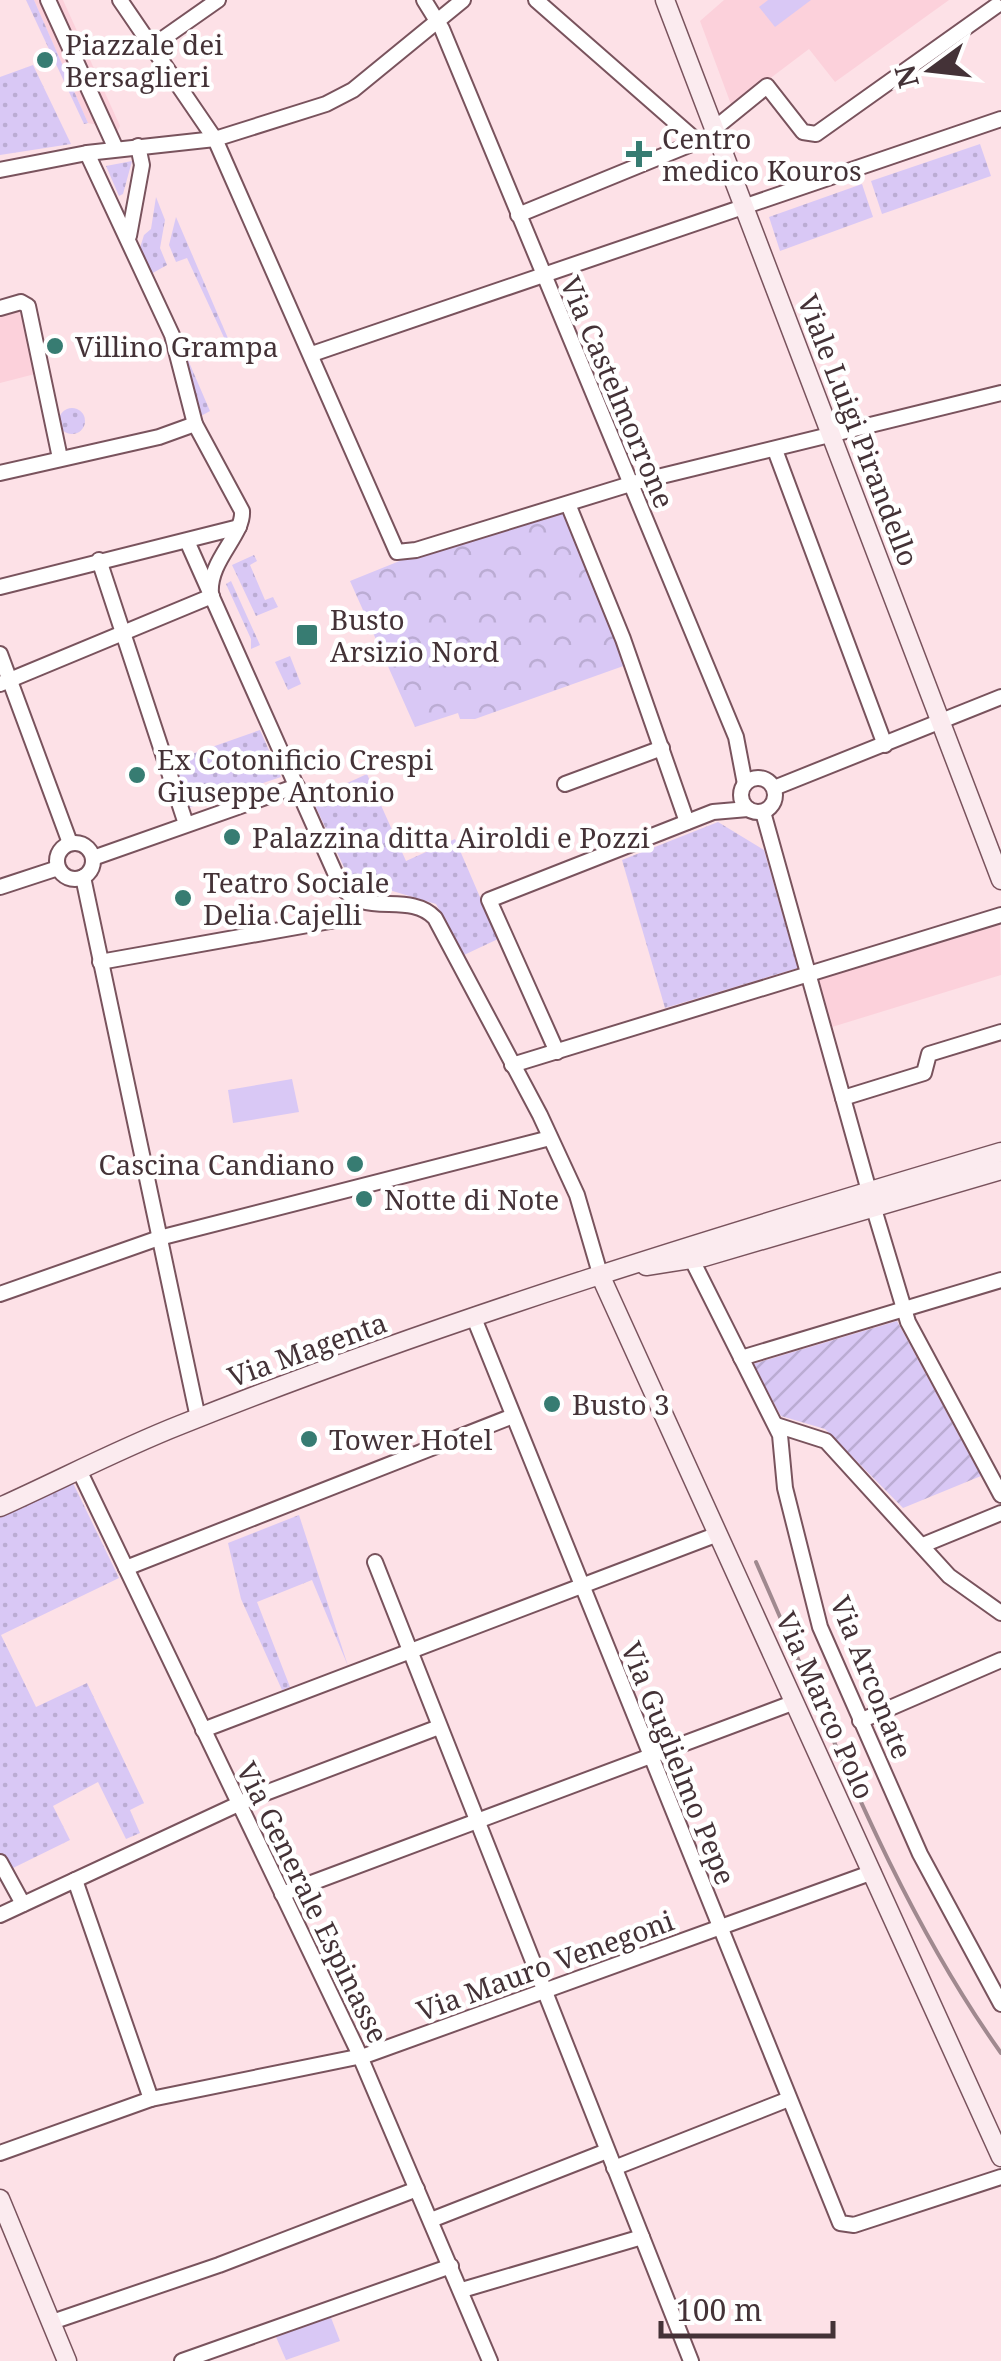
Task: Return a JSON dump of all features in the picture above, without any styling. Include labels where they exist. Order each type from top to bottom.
[{"type":"street","points":[[48,0],[116,149]]},
{"type":"street","points":[[120,0],[215,139],[397,552],[416,550],[630,484],[1001,393]]},
{"type":"street","points":[[151,47],[218,0]]},
{"type":"street","name":"Via Castelmorrone","points":[[424,0],[437,20],[740,746],[745,784]]},
{"type":"street","points":[[0,170],[87,153],[215,139],[341,98],[462,0]]},
{"type":"street","points":[[536,0],[698,142]]},
{"type":"street","name":"Viale Luigi Pirandello","points":[[665,0],[1001,880]]},
{"type":"street","points":[[518,215],[698,142],[767,86],[803,132],[816,134],[996,7]]},
{"type":"street","points":[[312,354],[1001,119]]},
{"type":"street","points":[[129,242],[142,166],[138,146]]},
{"type":"street","points":[[87,153],[172,335],[195,424],[242,511],[239,527],[213,575],[212,596]]},
{"type":"street","points":[[109,199],[119,206],[134,204]]},
{"type":"street","points":[[0,308],[21,302],[28,306],[60,458]]},
{"type":"street","points":[[0,473],[159,437],[195,424]]},
{"type":"street","points":[[776,450],[886,745]]},
{"type":"street","points":[[568,504],[688,822]]},
{"type":"street","points":[[0,587],[239,527]]},
{"type":"street","points":[[181,540],[212,596],[340,884],[359,902],[411,905],[431,914],[577,1195],[601,1277]]},
{"type":"street","points":[[99,560],[186,824]]},
{"type":"street","points":[[5,682],[212,596]]},
{"type":"street","points":[[0,654],[5,682],[70,844]]},
{"type":"street","points":[[774,788],[1001,698]]},
{"type":"street","points":[[565,784],[662,748]]},
{"type":"street","points":[[774,788],[760,778],[745,784],[741,794],[755,811],[808,974],[903,1310],[1001,1495]]},
{"type":"street","points":[[93,858],[297,786]]},
{"type":"street","points":[[557,1052],[490,900],[714,812],[755,811],[772,805],[774,788]]},
{"type":"street","points":[[70,844],[84,845],[93,858],[91,869],[83,877],[68,877],[58,868],[58,855],[70,844]]},
{"type":"street","points":[[0,887],[58,868]]},
{"type":"street","points":[[83,877],[198,1418]]},
{"type":"street","points":[[100,962],[346,918],[359,902]]},
{"type":"street","points":[[512,1065],[1001,915]]},
{"type":"street","points":[[844,1098],[924,1073],[929,1054],[1001,1032]]},
{"type":"street","points":[[0,1294],[159,1238],[550,1138]]},
{"type":"street","name":"Via Magenta","points":[[872,1200],[1001,1152]]},
{"type":"street","name":"Via Magenta","points":[[0,1508],[198,1418],[474,1318],[641,1265],[872,1200],[1001,1170]]},
{"type":"street","name":"Via Arconate","points":[[689,1253],[776,1425],[786,1488],[818,1622],[920,1854],[995,1978],[1001,2004]]},
{"type":"street","name":"Via Marco Polo","points":[[601,1277],[1001,2157]]},
{"type":"street","points":[[740,1358],[1001,1280]]},
{"type":"street","name":"Via Guglielmo Pepe","points":[[474,1318],[842,2225],[854,2225],[1001,2177]]},
{"type":"street","points":[[126,1568],[512,1416]]},
{"type":"street","points":[[776,1425],[826,1441],[953,1580],[1001,1613]]},
{"type":"street","name":"Via Generale Espinasse","points":[[79,1470],[360,2057],[490,2361]]},
{"type":"street","points":[[923,1545],[1001,1512]]},
{"type":"street","points":[[203,1730],[718,1534]]},
{"type":"street","points":[[375,1562],[691,2361]]},
{"type":"street","points":[[860,1721],[1001,1660]]},
{"type":"street","points":[[282,1894],[795,1702]]},
{"type":"street","points":[[0,1915],[239,1803],[440,1727]]},
{"type":"street","points":[[0,1862],[23,1904]]},
{"type":"street","name":"Via Mauro Venegoni","points":[[0,2153],[152,2099],[360,2057],[872,1872]]},
{"type":"street","points":[[76,1880],[152,2099]]},
{"type":"street","points":[[614,2168],[789,2099]]},
{"type":"street","points":[[431,2220],[607,2152]]},
{"type":"street","points":[[52,2322],[219,2265],[418,2189]]},
{"type":"street","points":[[0,2199],[67,2361]]},
{"type":"street","points":[[462,2290],[642,2236]]},
{"type":"street","points":[[182,2361],[451,2266]]},
{"type":"shaded area","points":[[34,0],[63,0],[120,126],[115,136],[111,128],[88,123]]},
{"type":"shaded area","points":[[724,0],[949,0],[835,82],[809,49],[732,107],[700,21]]},
{"type":"shaded area","points":[[21,310],[35,374],[0,383],[0,315]]},
{"type":"shaded area","points":[[1000,925],[1001,975],[832,1027],[818,980]]},
{"type":"green space","points":[[26,0],[34,0],[88,123],[84,124]]},
{"type":"green space","points":[[768,0],[811,0],[775,27],[759,7]]},
{"type":"green space","points":[[33,65],[71,144],[0,155],[0,77]]},
{"type":"green space","points":[[980,144],[991,176],[882,214],[871,181]]},
{"type":"green space","points":[[132,161],[123,194],[119,196],[106,166]]},
{"type":"green space","points":[[862,184],[873,217],[780,251],[769,217]]},
{"type":"green space","points":[[156,197],[165,220],[160,248],[167,265],[151,274],[210,411],[201,416],[139,251],[144,235],[151,229]]},
{"type":"green space","points":[[176,217],[234,359],[187,258],[176,262],[169,245]]},
{"type":"green space","points":[[72,408],[81,412],[85,421],[81,430],[72,434],[63,430],[59,421],[63,412]]},
{"type":"green space","points":[[563,510],[629,664],[475,719],[460,719],[458,713],[415,727],[350,581],[407,558]]},
{"type":"green space","points":[[254,555],[257,561],[250,565],[265,600],[273,597],[278,607],[256,616],[232,565]]},
{"type":"green space","points":[[231,581],[260,645],[251,649],[251,639],[226,584]]},
{"type":"green space","points":[[290,656],[301,684],[288,690],[275,662]]},
{"type":"green space","points":[[260,730],[281,777],[188,808],[172,761]]},
{"type":"green space","points":[[367,774],[406,861],[455,839],[498,939],[464,955],[436,904],[349,878],[312,799]]},
{"type":"green space","points":[[718,822],[764,850],[798,968],[665,1008],[622,860]]},
{"type":"green space","points":[[292,1079],[299,1112],[233,1123],[228,1090]]},
{"type":"green space","points":[[897,1321],[981,1476],[903,1508],[825,1429],[781,1416],[753,1364]]},
{"type":"green space","points":[[73,1483],[119,1578],[1,1635],[36,1707],[87,1683],[144,1803],[130,1810],[140,1833],[126,1839],[98,1782],[53,1806],[70,1840],[9,1870],[0,1857],[0,1517]]},
{"type":"green space","points":[[299,1515],[348,1666],[312,1580],[257,1602],[290,1687],[282,1690],[241,1599],[228,1543]]},
{"type":"green space","points":[[330,2315],[340,2341],[286,2360],[276,2337]]},
{"type":"railway","points":[[756,1562],[896,1876],[928,1937],[1001,2053]]},
{"type":"place","name":"Piazzale dei Bersaglieri","points":[[45,60]]},
{"type":"place","name":"Centro medico Kouros","points":[[639,154]]},
{"type":"place","name":"Villino Grampa","points":[[55,346]]},
{"type":"place","name":"Busto Arsizio Nord","points":[[307,635]]},
{"type":"place","name":"Ex Cotonificio Crespi Giuseppe Antonio","points":[[137,775]]},
{"type":"place","name":"Palazzina ditta Airoldi e Pozzi","points":[[232,837]]},
{"type":"place","name":"Teatro Sociale Delia Cajelli","points":[[183,898]]},
{"type":"place","name":"Cascina Candiano","points":[[355,1164]]},
{"type":"place","name":"Notte di Note","points":[[364,1199]]},
{"type":"place","name":"Busto 3","points":[[552,1404]]},
{"type":"place","name":"Tower Hotel","points":[[309,1439]]}]
